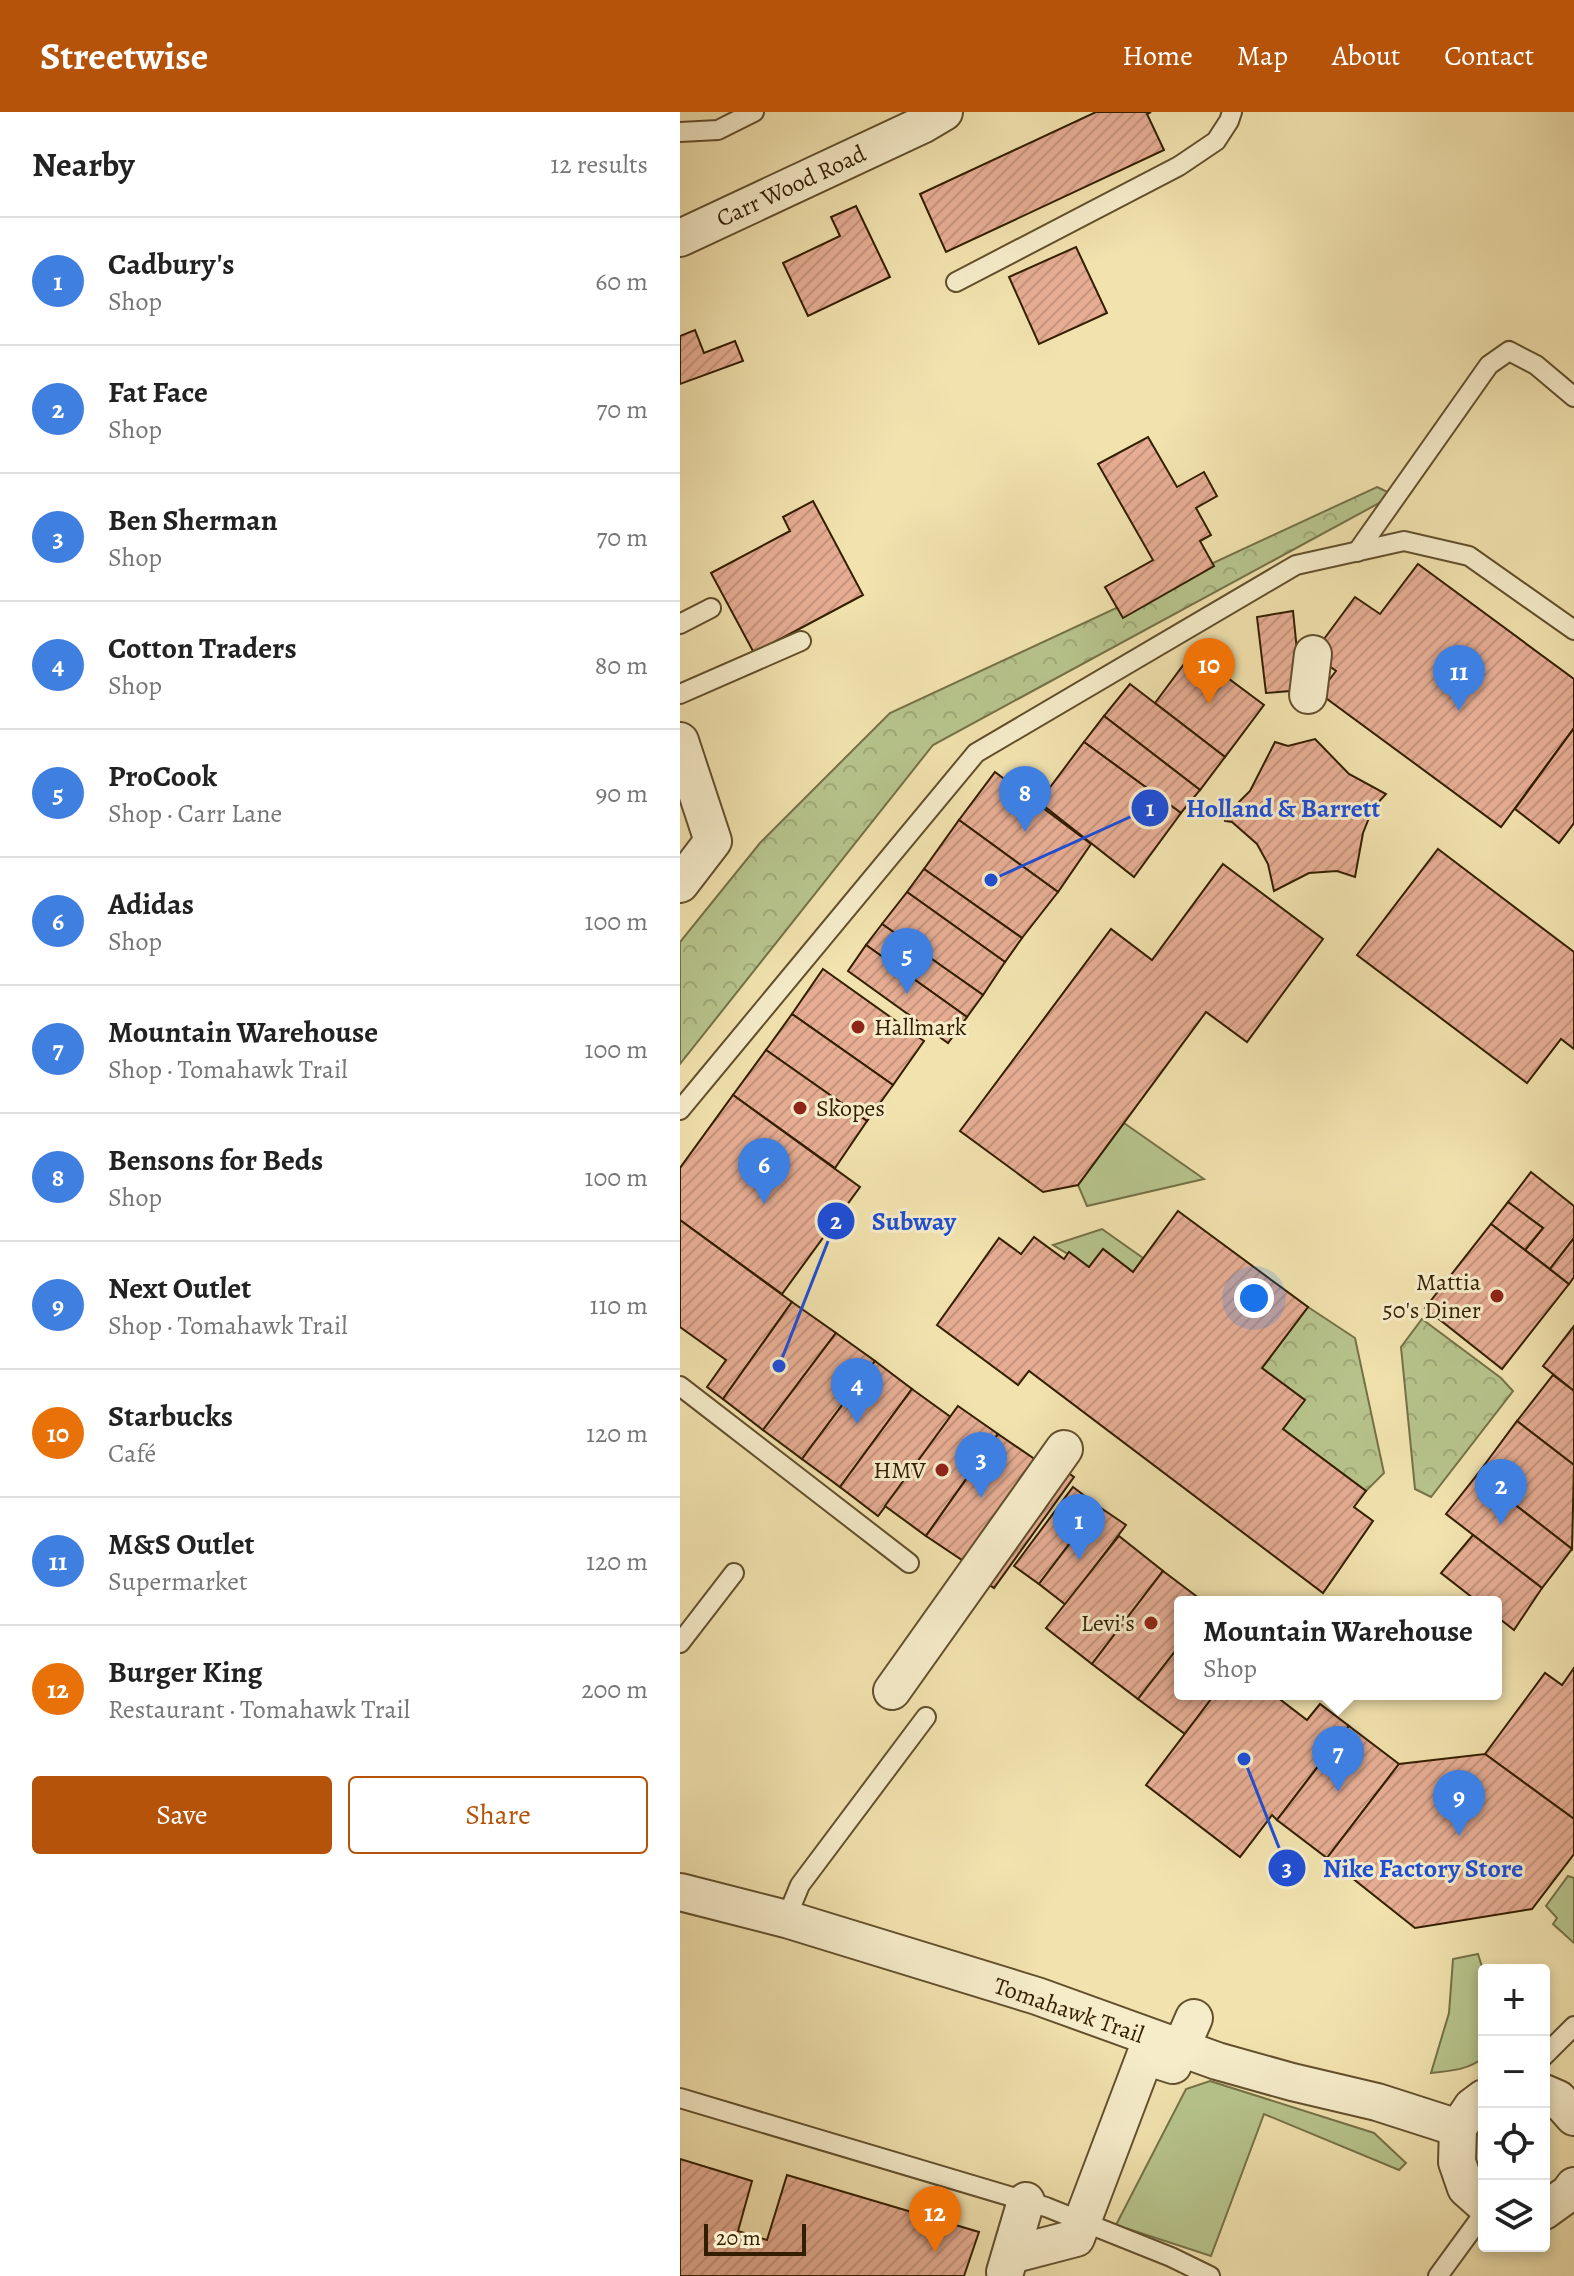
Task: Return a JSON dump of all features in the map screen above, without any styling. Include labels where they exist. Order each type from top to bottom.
[{"type":"street","name":"Carr Wood Road","points":[[680,238],[944,112]]},
{"type":"street","points":[[1308,695],[1313,654]]},
{"type":"street","points":[[680,741],[713,841],[680,884]]},
{"type":"street","points":[[892,1691],[1064,1449]]},
{"type":"street","name":"Tomahawk Trail","points":[[680,1892],[786,1919],[1037,1996],[1217,2061],[1377,2102],[1458,2128]]},
{"type":"street","points":[[1007,2265],[1076,2238],[1145,2056],[1185,2039]]},
{"type":"street","points":[[1550,2096],[1558,2099],[1574,2117]]},
{"type":"street","points":[[1478,2102],[1458,2128],[1457,2162],[1466,2188],[1478,2199]]},
{"type":"street","points":[[1555,2210],[1574,2186]]},
{"type":"street","points":[[1007,2265],[1026,2201]]},
{"type":"lane","points":[[680,132],[718,130],[754,112]]},
{"type":"lane","points":[[956,282],[1179,166],[1216,141],[1232,112]]},
{"type":"lane","points":[[1357,552],[1489,365],[1509,351],[1536,365],[1574,397]]},
{"type":"lane","points":[[680,1110],[976,753],[1296,565],[1404,541],[1469,556],[1574,630]]},
{"type":"lane","points":[[680,624],[711,608]]},
{"type":"lane","points":[[680,694],[801,641]]},
{"type":"lane","points":[[680,1386],[909,1563]]},
{"type":"lane","points":[[680,1643],[734,1573]]},
{"type":"lane","points":[[786,1919],[800,1885],[926,1717]]},
{"type":"lane","points":[[1550,2050],[1574,2026]]},
{"type":"lane","points":[[680,2098],[1026,2201],[1171,2257],[1210,2276]]},
{"type":"lane","points":[[1438,2276],[1478,2221]]},
{"type":"lane","points":[[1166,2276],[1171,2257]]},
{"type":"green space","points":[[1377,487],[1394,495],[933,745],[680,1064],[680,942],[760,843],[890,713]]},
{"type":"green space","points":[[1124,1123],[1204,1179],[1087,1206],[1078,1185]]},
{"type":"green space","points":[[1102,1229],[1143,1258],[1133,1272],[1103,1249],[1089,1267],[1053,1245]]},
{"type":"green space","points":[[1308,1307],[1355,1338],[1384,1473],[1366,1491],[1283,1429],[1304,1400],[1262,1368]]},
{"type":"green space","points":[[1422,1319],[1501,1378],[1513,1391],[1431,1497],[1415,1489],[1401,1347]]},
{"type":"green space","points":[[1568,1876],[1574,1878],[1574,1943],[1553,1924],[1557,1918],[1546,1906]]},
{"type":"green space","points":[[1478,1954],[1481,1964],[1478,1964],[1478,2061],[1466,2067],[1431,2073],[1449,2013],[1453,1959]]},
{"type":"green space","points":[[1210,2081],[1374,2133],[1406,2163],[1399,2170],[1264,2114],[1211,2256],[1116,2225],[1186,2089]]},
{"type":"building","points":[[1096,112],[1151,112],[1147,114],[1164,150],[946,252],[920,194]]},
{"type":"building","points":[[856,206],[890,277],[808,316],[783,263],[840,236],[831,217]]},
{"type":"building","points":[[1076,247],[1107,313],[1039,344],[1009,277]]},
{"type":"building","points":[[695,330],[704,353],[735,341],[743,361],[680,384],[680,336]]},
{"type":"building","points":[[1148,437],[1177,487],[1204,472],[1217,496],[1196,508],[1211,535],[1200,541],[1214,566],[1123,618],[1105,587],[1153,560],[1098,464]]},
{"type":"building","points":[[813,501],[863,595],[754,653],[711,573],[790,531],[783,517]]},
{"type":"building","points":[[1418,564],[1574,679],[1574,728],[1501,827],[1319,693],[1336,671],[1313,654],[1355,597],[1380,614]]},
{"type":"building","points":[[1293,611],[1301,690],[1266,693],[1257,617]]},
{"type":"building","points":[[1193,652],[1264,705],[1225,757],[1155,703]]},
{"type":"building","points":[[1130,684],[1225,757],[1200,790],[1104,716]]},
{"type":"building","points":[[1104,716],[1200,790],[1181,813],[1084,742]]},
{"type":"building","points":[[1574,728],[1574,823],[1559,843],[1515,809]]},
{"type":"building","points":[[1315,739],[1349,774],[1386,794],[1373,808],[1363,833],[1355,877],[1337,871],[1309,873],[1274,891],[1268,864],[1257,844],[1232,822],[1225,821],[1226,815],[1250,791],[1275,742],[1288,746]]},
{"type":"building","points":[[1084,742],[1181,813],[1134,877],[1039,802]]},
{"type":"building","points":[[995,772],[1091,844],[1058,892],[959,820]]},
{"type":"building","points":[[959,820],[1058,892],[1022,938],[924,869]]},
{"type":"building","points":[[1438,849],[1574,952],[1574,1049],[1561,1039],[1527,1083],[1357,955]]},
{"type":"building","points":[[1223,864],[1323,939],[1247,1042],[1206,1012],[1078,1185],[1043,1192],[960,1131],[1111,929],[1152,960]]},
{"type":"building","points":[[924,869],[1022,938],[1005,962],[907,892]]},
{"type":"building","points":[[907,892],[1005,962],[983,995],[882,924]]},
{"type":"building","points":[[882,924],[983,995],[967,1017],[866,945]]},
{"type":"building","points":[[866,945],[967,1017],[948,1043],[848,971]]},
{"type":"building","name":"Hallmark","points":[[823,969],[924,1041],[893,1085],[792,1014]]},
{"type":"building","points":[[792,1014],[893,1085],[867,1121],[766,1050]]},
{"type":"building","name":"Skopes","points":[[766,1050],[867,1121],[835,1168],[733,1095]]},
{"type":"building","points":[[733,1095],[860,1187],[782,1294],[680,1220],[680,1168]]},
{"type":"building","points":[[1531,1172],[1574,1206],[1574,1238],[1550,1269],[1525,1250],[1543,1228],[1508,1202]]},
{"type":"building","points":[[1508,1202],[1543,1228],[1525,1250],[1491,1224]]},
{"type":"building","points":[[1178,1211],[1308,1307],[1262,1368],[1305,1400],[1283,1429],[1366,1491],[1354,1507],[1373,1521],[1323,1593],[1029,1371],[1018,1385],[937,1325],[999,1238],[1021,1254],[1034,1237],[1064,1259],[1069,1252],[1089,1267],[1103,1249],[1133,1272]]},
{"type":"building","points":[[680,1220],[792,1302],[723,1399],[707,1387],[726,1360],[680,1327]]},
{"type":"building","name":"Mattia 50's Diner","points":[[1491,1224],[1569,1284],[1502,1369],[1425,1308]]},
{"type":"building","points":[[1574,1238],[1574,1277],[1569,1284],[1550,1269]]},
{"type":"building","points":[[792,1302],[836,1333],[763,1430],[723,1399]]},
{"type":"building","points":[[1574,1326],[1574,1391],[1543,1366]]},
{"type":"building","points":[[836,1333],[875,1361],[802,1459],[763,1430]]},
{"type":"building","points":[[875,1361],[912,1389],[840,1487],[802,1459]]},
{"type":"building","points":[[1553,1375],[1574,1391],[1574,1465],[1517,1421]]},
{"type":"building","points":[[912,1389],[952,1418],[878,1516],[840,1487]]},
{"type":"building","name":"HMV","points":[[958,1406],[998,1434],[926,1536],[885,1506]]},
{"type":"building","points":[[1517,1421],[1574,1465],[1572,1549],[1477,1475]]},
{"type":"building","points":[[998,1434],[1036,1460],[965,1562],[926,1536]]},
{"type":"building","points":[[1047,1458],[1074,1477],[994,1588],[968,1570]]},
{"type":"building","points":[[1477,1475],[1572,1549],[1542,1588],[1446,1514]]},
{"type":"building","points":[[1073,1487],[1098,1506],[1039,1584],[1014,1566]]},
{"type":"building","points":[[1098,1506],[1126,1525],[1066,1605],[1039,1584]]},
{"type":"building","points":[[1473,1535],[1542,1588],[1514,1630],[1502,1621],[1502,1596],[1470,1596],[1441,1573]]},
{"type":"building","points":[[1119,1536],[1163,1571],[1092,1664],[1046,1628]]},
{"type":"building","name":"Levi's","points":[[1163,1571],[1196,1596],[1174,1596],[1174,1653],[1138,1699],[1092,1664]]},
{"type":"building","points":[[1174,1653],[1174,1700],[1210,1700],[1185,1734],[1138,1699]]},
{"type":"building","points":[[1574,1668],[1574,1819],[1485,1754],[1545,1673],[1562,1685]]},
{"type":"building","points":[[1210,1700],[1281,1700],[1307,1720],[1320,1704],[1349,1726],[1277,1820],[1272,1815],[1240,1857],[1146,1785]]},
{"type":"building","points":[[1349,1726],[1399,1764],[1327,1858],[1277,1820]]},
{"type":"building","points":[[1485,1754],[1574,1819],[1574,1854],[1532,1909],[1415,1928],[1327,1858],[1399,1764]]},
{"type":"building","points":[[680,2159],[752,2181],[738,2231],[767,2240],[787,2175],[979,2232],[964,2276],[680,2276]]},
{"type":"place","name":"Starbucks","points":[[1209,704]]},
{"type":"place","name":"M&S Outlet","points":[[1459,711]]},
{"type":"place","name":"Bensons for Beds","points":[[1025,832]]},
{"type":"place","name":"Holland & Barrett","points":[[991,880]]},
{"type":"place","name":"ProCook","points":[[907,994]]},
{"type":"place","name":"Hallmark","points":[[858,1027]]},
{"type":"place","name":"Skopes","points":[[800,1108]]},
{"type":"place","name":"Adidas","points":[[764,1204]]},
{"type":"place","name":"Mattia 50's Diner","points":[[1497,1296]]},
{"type":"place","name":"Subway","points":[[779,1366]]},
{"type":"place","name":"Cotton Traders","points":[[857,1424]]},
{"type":"place","name":"HMV","points":[[942,1470]]},
{"type":"place","name":"Ben Sherman","points":[[981,1498]]},
{"type":"place","name":"Fat Face","points":[[1501,1525]]},
{"type":"place","name":"Cadbury's","points":[[1079,1560]]},
{"type":"place","name":"Levi's","points":[[1151,1623]]},
{"type":"place","name":"Nike Factory Store","points":[[1244,1759]]},
{"type":"place","name":"Mountain Warehouse","points":[[1338,1792]]},
{"type":"place","name":"Next Outlet","points":[[1459,1836]]},
{"type":"place","name":"Burger King","points":[[935,2252]]}]
